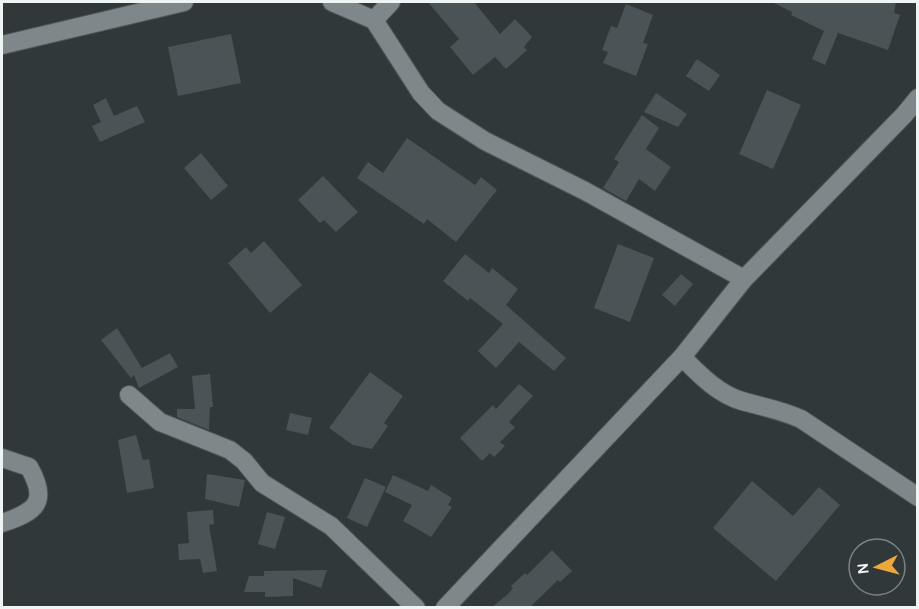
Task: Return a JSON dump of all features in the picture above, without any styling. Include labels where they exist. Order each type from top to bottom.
[{"type":"street","points":[[2,45],[184,2]]},
{"type":"street","points":[[332,2],[357,10],[374,20],[421,93],[438,111],[485,141],[585,191],[744,279]]},
{"type":"street","points":[[374,20],[391,2]]},
{"type":"street","points":[[445,608],[682,357],[744,279],[911,120],[918,98]]},
{"type":"street","points":[[682,357],[721,392],[741,401],[780,409],[801,419],[918,497]]},
{"type":"street","points":[[129,395],[160,422],[230,450],[244,461],[262,483],[331,526],[416,608]]},
{"type":"street","points":[[2,458],[29,467],[39,485],[36,504],[26,515],[2,523]]},
{"type":"building","points":[[428,2],[474,2],[500,34],[515,19],[532,37],[524,47],[527,50],[506,69],[495,57],[473,75],[450,47],[459,39]]},
{"type":"building","points":[[772,2],[896,2],[894,13],[900,15],[888,50],[838,33],[825,65],[812,59],[824,31],[791,15],[792,12]]},
{"type":"building","points":[[626,4],[653,15],[643,43],[648,44],[636,76],[603,63],[608,52],[602,50],[611,26],[617,28]]},
{"type":"building","points":[[231,34],[241,83],[178,96],[168,47]]},
{"type":"building","points":[[697,59],[720,75],[709,91],[686,76]]},
{"type":"building","points":[[767,90],[801,105],[773,169],[739,154]]},
{"type":"building","points":[[656,93],[687,114],[678,127],[644,112]]},
{"type":"building","points":[[106,98],[114,116],[137,106],[145,122],[100,142],[92,126],[101,122],[93,105]]},
{"type":"building","points":[[642,115],[659,128],[646,149],[671,167],[655,191],[639,179],[626,201],[603,188],[619,162],[614,159]]},
{"type":"building","points":[[407,138],[475,185],[481,177],[497,190],[456,242],[427,219],[424,224],[357,178],[368,162],[383,173]]},
{"type":"building","points":[[201,153],[228,186],[211,200],[184,168]]},
{"type":"building","points":[[323,176],[358,212],[336,232],[324,220],[320,223],[298,200]]},
{"type":"building","points":[[264,241],[302,285],[270,313],[228,263],[246,247],[251,253]]},
{"type":"building","points":[[618,244],[654,258],[630,322],[594,308]]},
{"type":"building","points":[[465,254],[489,273],[492,268],[518,289],[506,305],[566,358],[554,371],[519,342],[496,368],[478,351],[503,324],[470,298],[468,301],[443,281]]},
{"type":"building","points":[[681,274],[693,284],[675,306],[662,295]]},
{"type":"building","points":[[117,328],[142,368],[170,353],[178,367],[139,388],[134,375],[131,378],[101,340]]},
{"type":"building","points":[[370,372],[403,396],[384,423],[388,426],[372,449],[353,445],[329,428]]},
{"type":"building","points":[[210,374],[213,407],[210,407],[209,430],[177,417],[177,409],[195,409],[192,376]]},
{"type":"building","points":[[519,384],[533,396],[509,422],[515,427],[500,442],[505,446],[494,457],[490,453],[482,461],[460,438],[493,405],[496,409]]},
{"type":"building","points":[[290,413],[312,418],[308,435],[286,430]]},
{"type":"building","points":[[136,435],[143,460],[149,459],[154,488],[127,493],[118,440]]},
{"type":"building","points":[[207,474],[245,480],[239,507],[205,499]]},
{"type":"building","points":[[393,475],[428,491],[431,485],[452,498],[448,505],[452,507],[431,537],[403,521],[412,505],[385,492]]},
{"type":"building","points":[[365,478],[386,487],[367,527],[347,518]]},
{"type":"building","points":[[752,481],[793,516],[819,487],[840,505],[776,581],[713,528]]},
{"type":"building","points":[[213,510],[214,524],[209,525],[217,571],[203,573],[200,559],[179,560],[178,544],[189,543],[187,512]]},
{"type":"building","points":[[267,512],[285,517],[275,549],[258,544]]},
{"type":"building","points":[[552,550],[572,571],[560,582],[558,580],[529,608],[491,608],[508,594],[513,588],[511,586],[525,573],[527,575]]},
{"type":"building","points":[[327,570],[321,588],[293,578],[293,596],[265,597],[265,592],[244,592],[249,576],[264,576],[264,571]]}]
